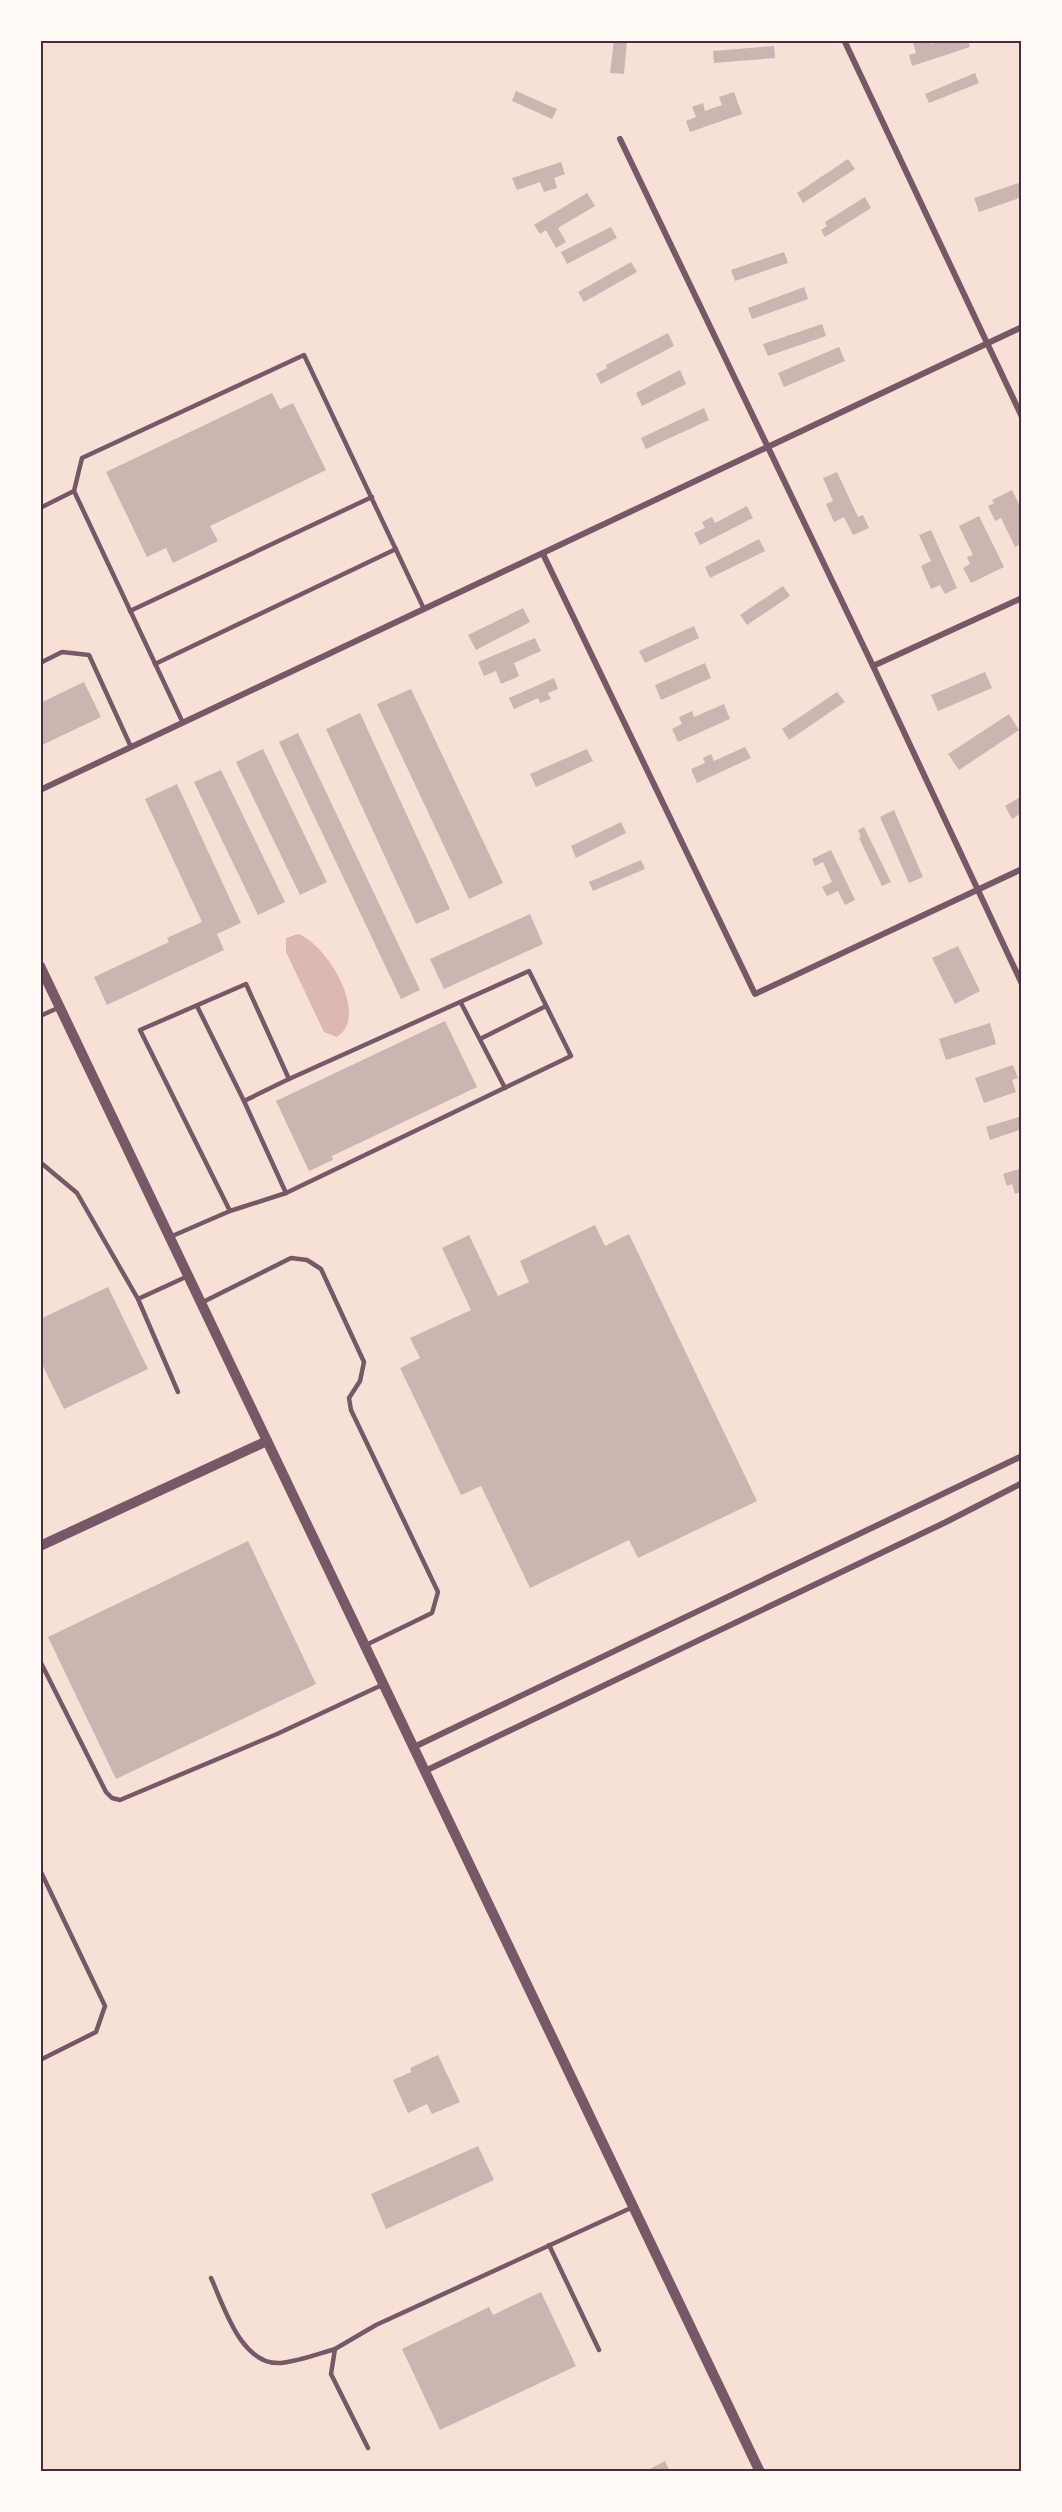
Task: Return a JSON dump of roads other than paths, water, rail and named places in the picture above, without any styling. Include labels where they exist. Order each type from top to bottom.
[{"type":"street","points":[[844,40],[1022,417]]},
{"type":"street","points":[[620,139],[873,666],[1022,984]]},
{"type":"street","points":[[40,790],[1022,327]]},
{"type":"street","points":[[543,554],[755,994],[1022,870]]},
{"type":"street","points":[[873,666],[1022,598]]},
{"type":"street","points":[[40,966],[760,2472]]},
{"type":"street","points":[[40,1546],[267,1441]]},
{"type":"street","points":[[414,1747],[1022,1456]]},
{"type":"street","points":[[425,1771],[946,1522],[1022,1483]]},
{"type":"lane","points":[[183,723],[74,491],[82,458],[304,355],[424,609]]},
{"type":"lane","points":[[40,508],[74,491]]},
{"type":"lane","points":[[130,610],[372,497]]},
{"type":"lane","points":[[155,664],[396,549]]},
{"type":"lane","points":[[40,663],[62,652],[89,655],[131,747]]},
{"type":"lane","points":[[170,1237],[230,1211],[286,1193],[571,1056],[529,971],[244,1101]]},
{"type":"lane","points":[[230,1211],[140,1030],[246,984],[289,1079]]},
{"type":"lane","points":[[461,1003],[505,1088]]},
{"type":"lane","points":[[197,1006],[286,1193]]},
{"type":"lane","points":[[480,1039],[546,1006]]},
{"type":"lane","points":[[40,1016],[60,1007]]},
{"type":"lane","points":[[40,1162],[77,1193],[138,1299],[178,1392]]},
{"type":"lane","points":[[201,1303],[291,1258],[308,1260],[321,1269],[364,1362],[360,1381],[348,1398],[351,1410],[438,1592],[432,1613],[365,1645]]},
{"type":"lane","points":[[138,1299],[188,1276]]},
{"type":"lane","points":[[40,1661],[106,1792],[112,1798],[120,1800],[277,1734],[384,1684]]},
{"type":"lane","points":[[40,1870],[105,2006],[96,2032],[40,2060]]},
{"type":"lane","points":[[211,2278],[236,2330],[247,2347],[257,2356],[279,2363],[335,2349],[376,2325],[633,2207]]},
{"type":"lane","points":[[549,2246],[600,2350]]},
{"type":"lane","points":[[335,2349],[331,2374],[368,2448]]}]
